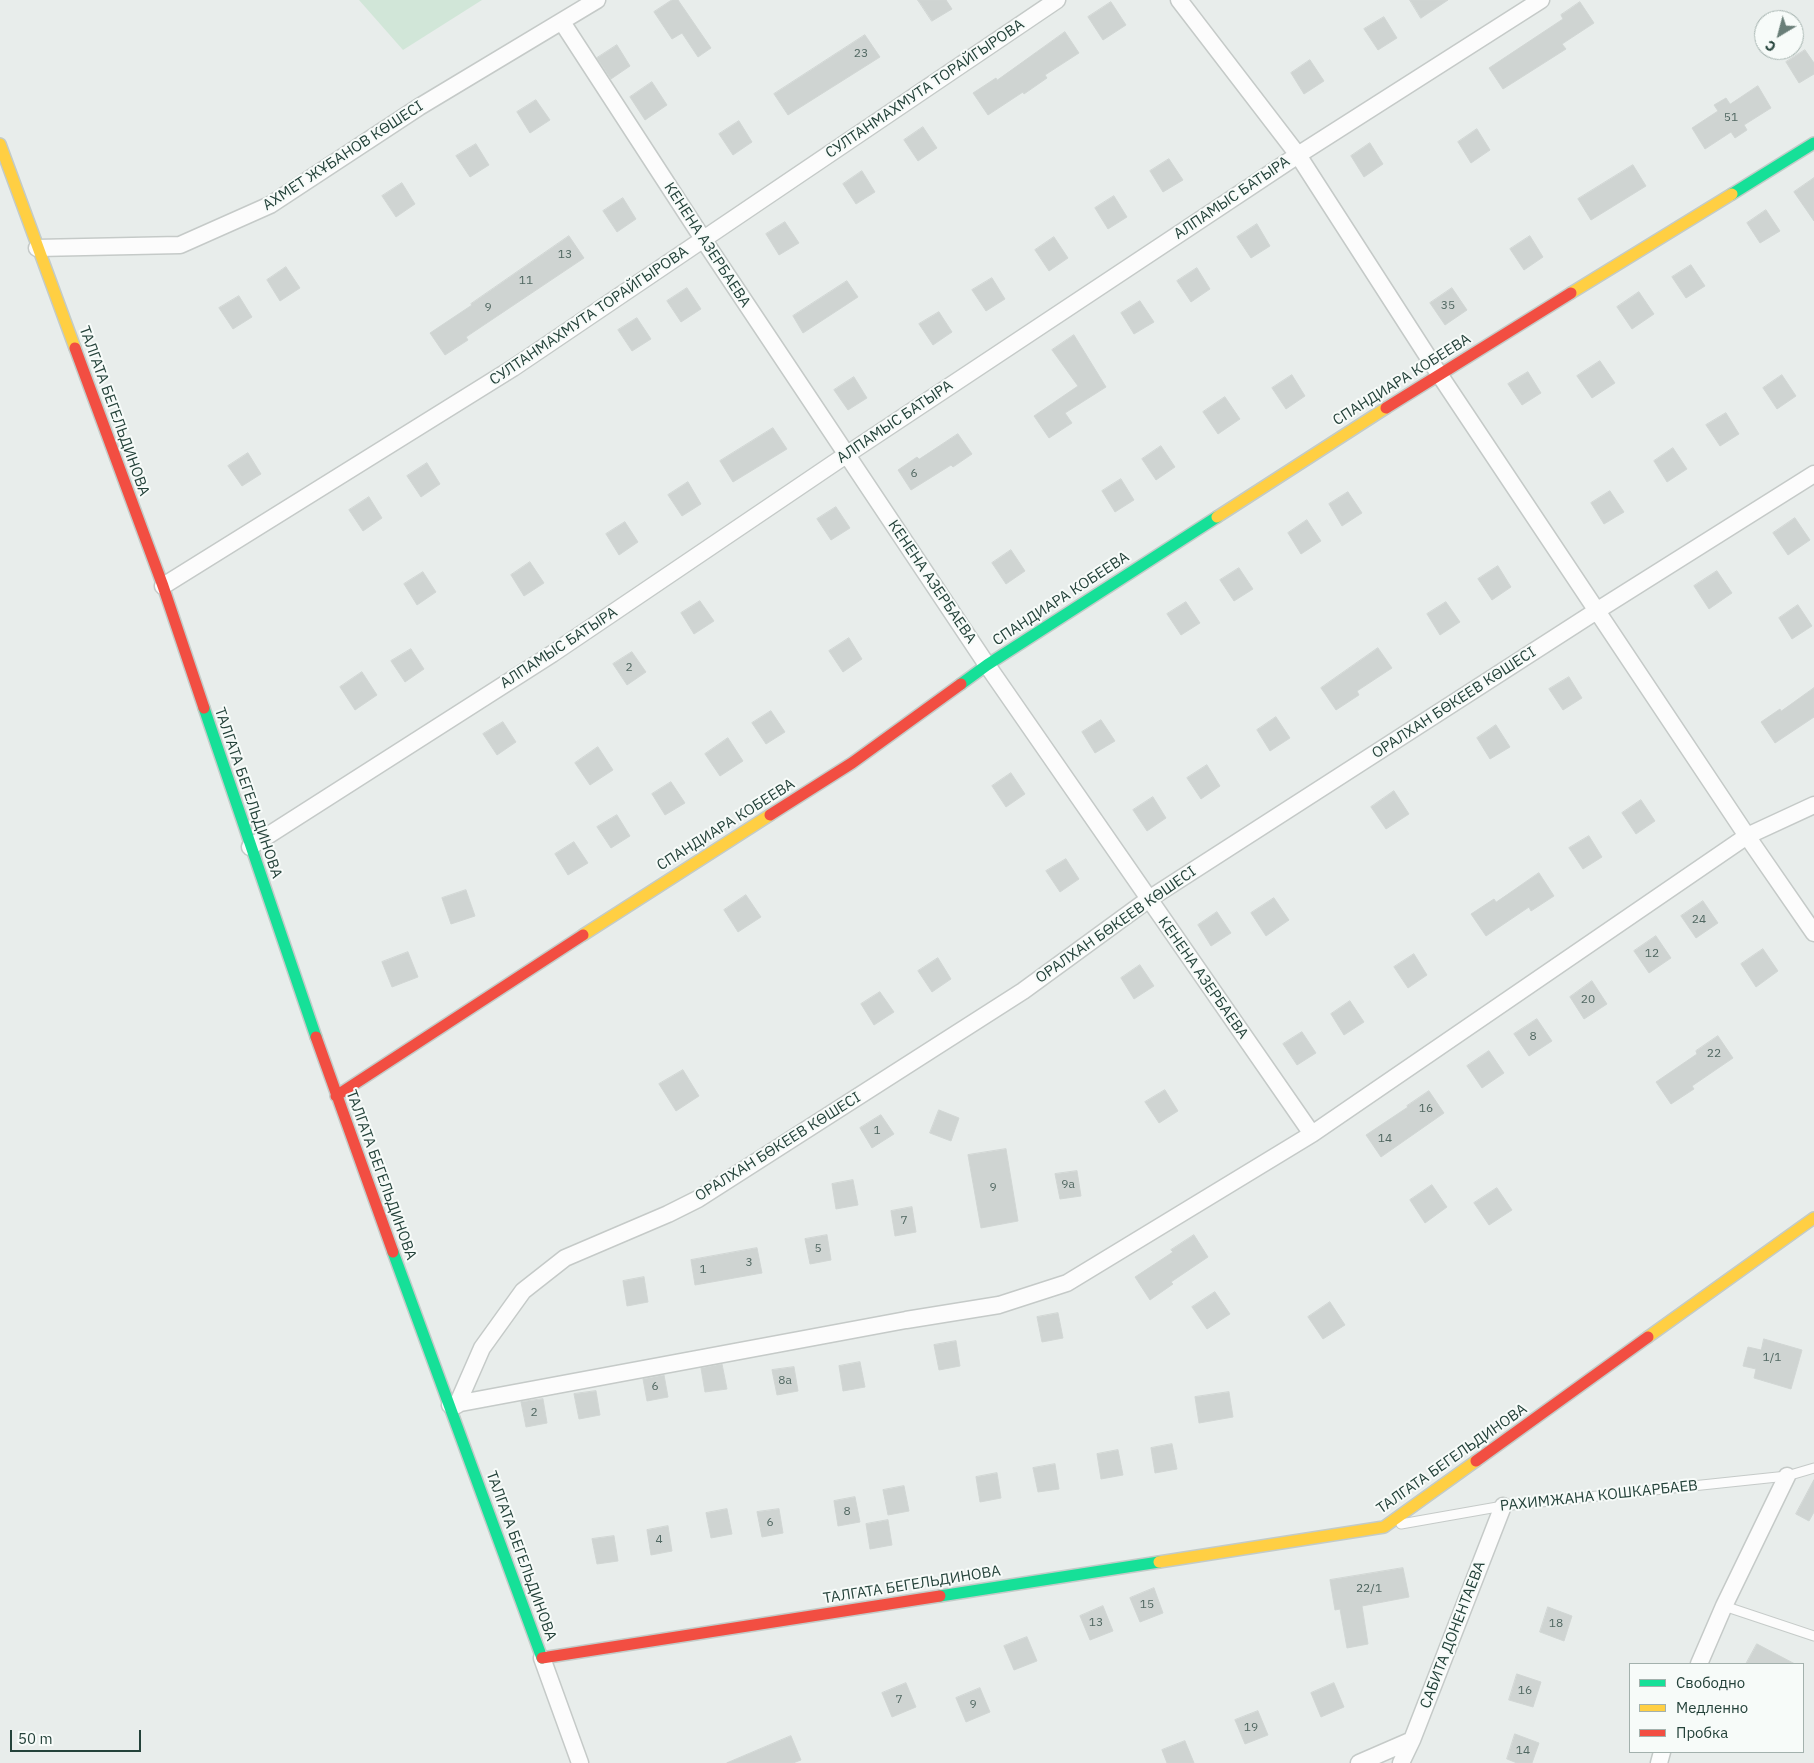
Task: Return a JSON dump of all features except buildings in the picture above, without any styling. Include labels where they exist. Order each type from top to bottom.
[{"type":"street","name":"АХМЕТ ЖҰБАНОВ КӨШЕСІ","points":[[37,248],[180,245],[270,205],[419,107],[597,0]]},
{"type":"street","name":"СУЛТАНМАХМУТА ТОРАЙГЫРОВА","points":[[163,586],[513,368],[1057,0]]},
{"type":"street","points":[[1179,0],[1298,155],[1439,374],[1747,836],[1814,933]]},
{"type":"street","name":"АЛПАМЫС БАТЫРА","points":[[250,846],[552,654],[846,455],[1298,155],[1541,0]]},
{"type":"street","name":"КЕНЕНА АЗЕРБАЕВА","points":[[562,22],[703,239],[987,665],[1312,1134]]},
{"type":"street","name":"СПАНДИАРА КОБЕЕВА","points":[[336,1096],[662,883],[852,763],[987,665],[1439,374],[1814,143]]},
{"type":"street","name":"ТАЛГАТА БЕГЕЛЬДИНОВА","points":[[0,144],[163,586],[336,1096],[453,1405],[542,1658],[1384,1527],[1814,1218]]},
{"type":"street","name":"ОРАЛХАН БӨКЕЕВ КӨШЕСІ","points":[[453,1405],[482,1348],[523,1291],[564,1258],[668,1214],[698,1198],[1023,991],[1149,899],[1598,610],[1814,474]]},
{"type":"street","points":[[453,1405],[999,1304],[1067,1283],[1312,1134],[1747,836],[1814,806]]},
{"type":"street","points":[[1699,1663],[1724,1606],[1787,1476]]},
{"type":"street","name":"САБИТА ДОНЕНТАЕВА","points":[[1401,1763],[1412,1740],[1503,1506]]},
{"type":"street","points":[[542,1658],[580,1763]]},
{"type":"street","points":[[1358,1763],[1412,1740]]},
{"type":"lane","name":"РАХИМЖАНА КОШКАРБАЕВ","points":[[1384,1527],[1503,1506],[1787,1476],[1814,1468]]},
{"type":"lane","points":[[1724,1606],[1814,1636]]},
{"type":"green space","points":[[359,0],[482,0],[403,50]]},
{"type":"traffic: fast","points":[[1732,194],[1814,143]]},
{"type":"traffic: fast","points":[[961,684],[987,665],[1217,517]]},
{"type":"traffic: fast","points":[[204,708],[316,1037]]},
{"type":"traffic: fast","points":[[393,1252],[542,1658]]},
{"type":"traffic: fast","points":[[940,1596],[1159,1562]]},
{"type":"traffic: slow","points":[[0,144],[75,348]]},
{"type":"traffic: slow","points":[[1571,293],[1732,194]]},
{"type":"traffic: slow","points":[[1217,517],[1386,408]]},
{"type":"traffic: slow","points":[[583,935],[770,815]]},
{"type":"traffic: slow","points":[[1648,1337],[1814,1218]]},
{"type":"traffic: slow","points":[[1159,1562],[1384,1527],[1476,1461]]},
{"type":"traffic: jam","points":[[1386,408],[1571,293]]},
{"type":"traffic: jam","points":[[75,348],[163,586],[204,708]]},
{"type":"traffic: jam","points":[[770,815],[852,763],[961,684]]},
{"type":"traffic: jam","points":[[336,1096],[583,935]]},
{"type":"traffic: jam","points":[[316,1037],[393,1252]]},
{"type":"traffic: jam","points":[[1476,1461],[1648,1337]]},
{"type":"traffic: jam","points":[[542,1658],[940,1596]]}]
